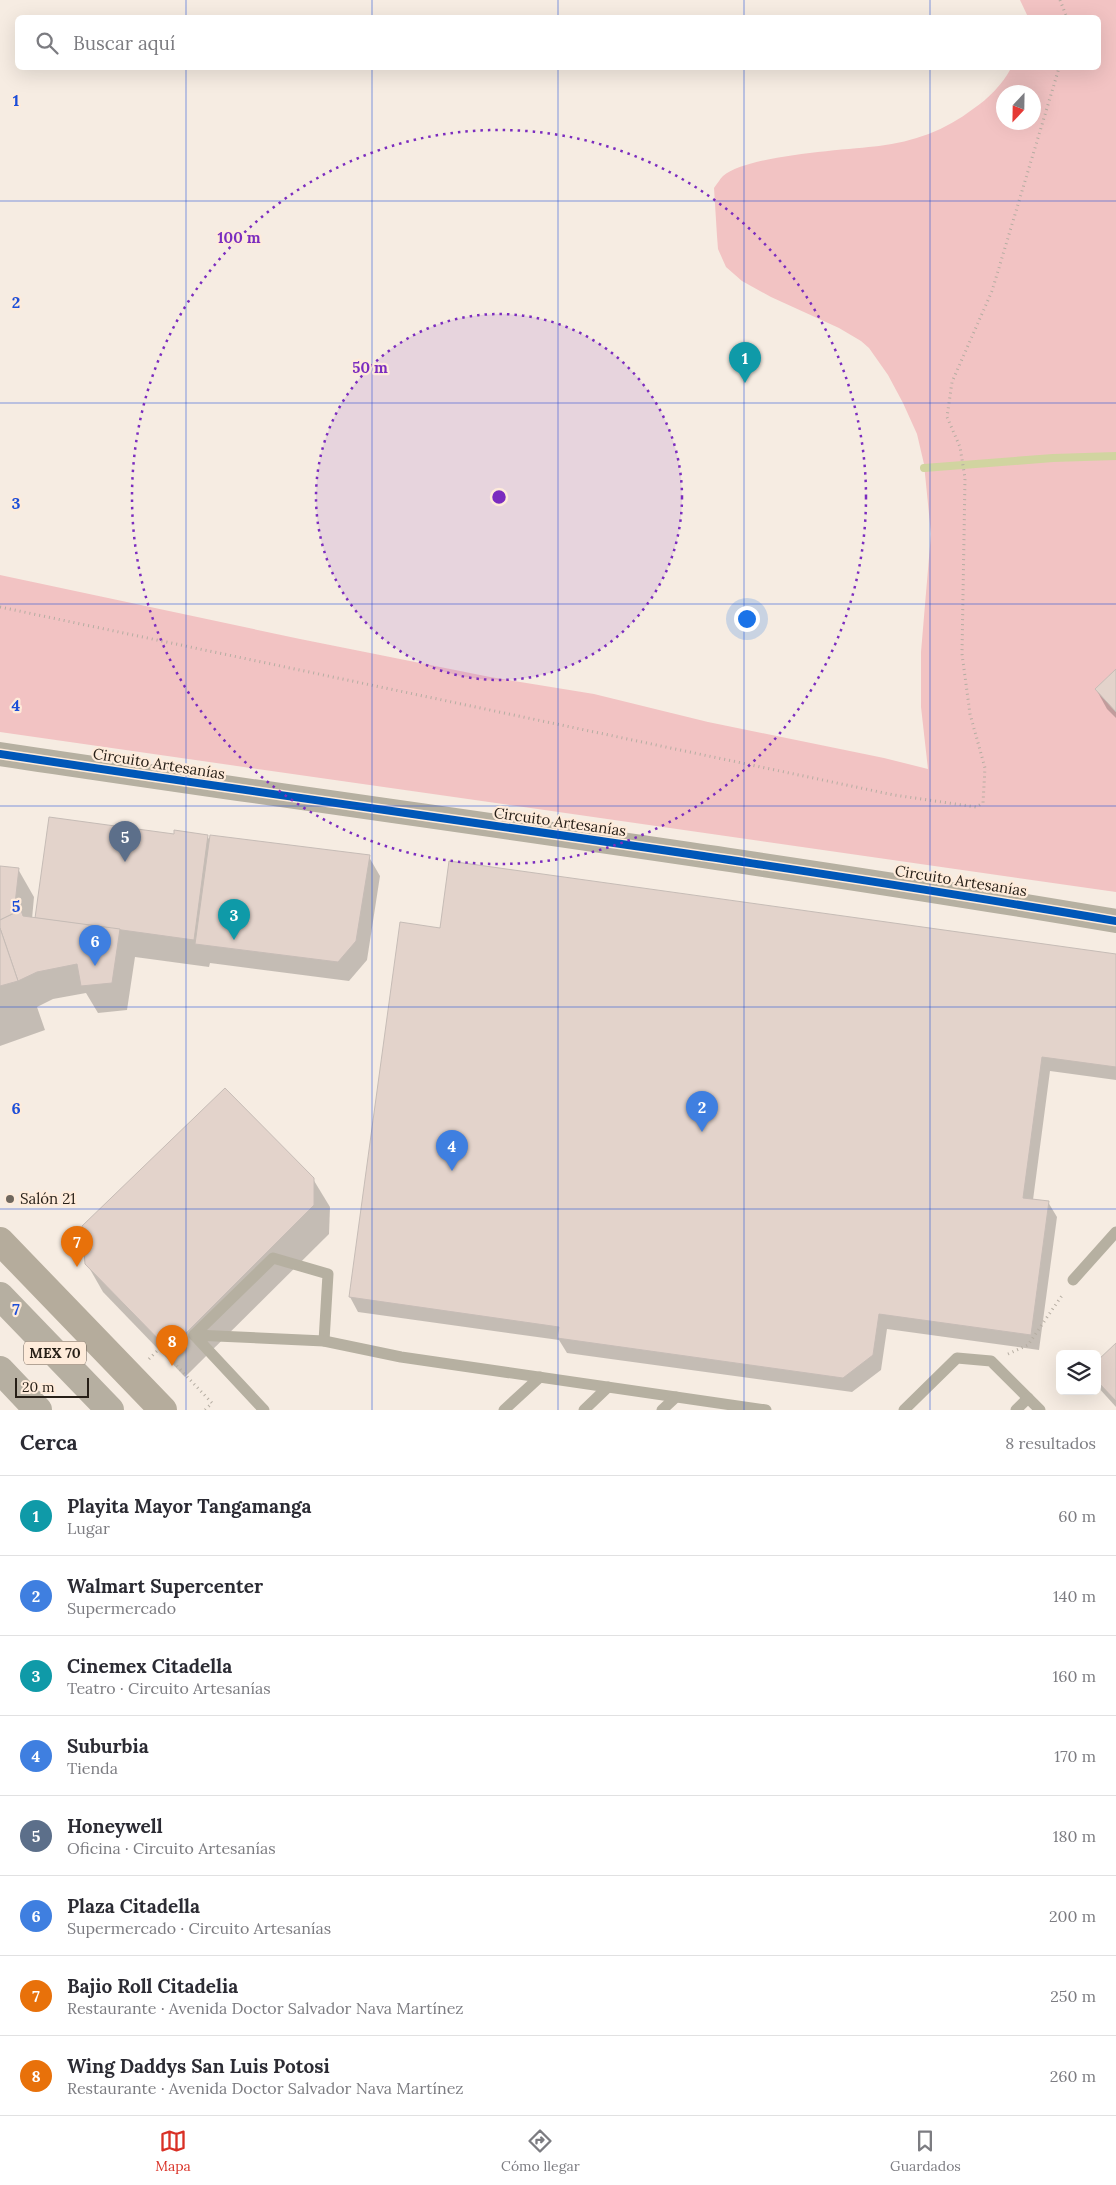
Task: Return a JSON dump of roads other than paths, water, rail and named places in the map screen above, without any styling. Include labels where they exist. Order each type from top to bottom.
[{"type":"highway","name":"MEX 70","points":[[0,1296],[110,1410]]},
{"type":"highway","name":"MEX 70","points":[[0,1370],[38,1410]]},
{"type":"main road","points":[[0,1241],[163,1410]]},
{"type":"street","name":"Circuito Artesanías","points":[[0,754],[262,794],[919,887],[1116,921]]},
{"type":"lane","points":[[1073,1280],[1116,1232]]},
{"type":"lane","points":[[194,1334],[273,1258],[328,1274],[324,1340]]},
{"type":"lane","points":[[194,1334],[324,1340],[401,1357],[766,1410]]},
{"type":"lane","points":[[194,1334],[264,1410]]},
{"type":"lane","points":[[904,1410],[957,1358],[991,1361],[1040,1410]]},
{"type":"lane","points":[[504,1410],[540,1377]]},
{"type":"lane","points":[[584,1410],[608,1387]]},
{"type":"lane","points":[[662,1410],[676,1397]]},
{"type":"lane","points":[[1016,1410],[1028,1398]]},
{"type":"waterway","points":[[924,468],[1053,458],[1116,456]]},
{"type":"place","name":"Playita Mayor Tangamanga","points":[[745,383]]},
{"type":"place","name":"Honeywell","points":[[125,862]]},
{"type":"place","name":"Cinemex Citadella","points":[[234,940]]},
{"type":"place","name":"Plaza Citadella","points":[[95,966]]},
{"type":"place","name":"Walmart Supercenter","points":[[702,1132]]},
{"type":"place","name":"Suburbia","points":[[452,1171]]},
{"type":"place","name":"Salón 21","points":[[10,1199]]},
{"type":"place","name":"Bajio Roll Citadelia","points":[[77,1267]]},
{"type":"place","name":"Wing Daddys San Luis Potosi","points":[[172,1366]]}]
